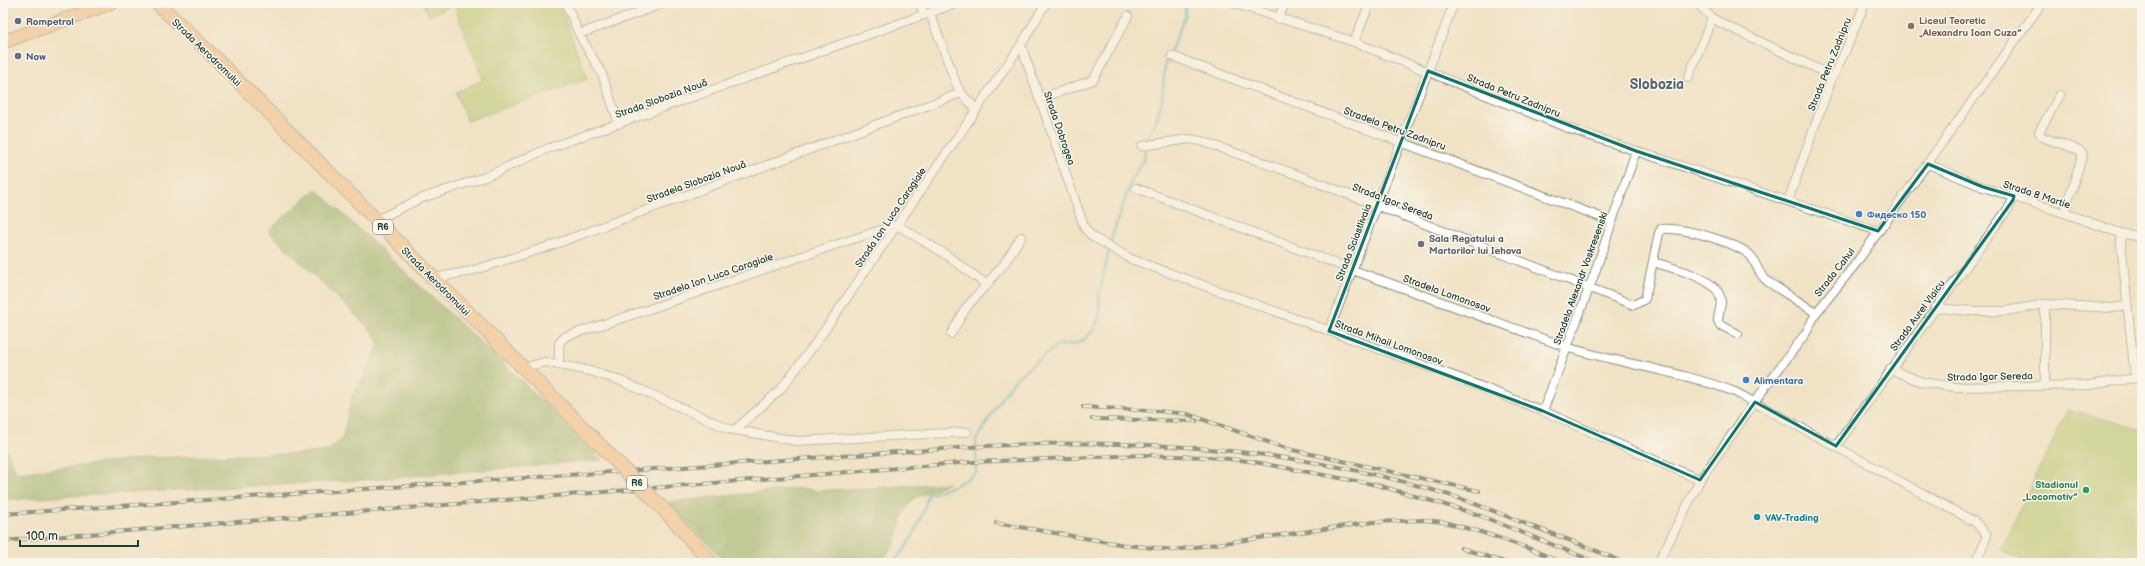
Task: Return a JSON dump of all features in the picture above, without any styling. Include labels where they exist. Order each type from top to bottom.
[{"type":"main road","points":[[3,42],[111,3]]},
{"type":"main road","name":"Strada Aerodromului","points":[[157,3],[211,54],[607,452],[668,514],[711,563]]},
{"type":"street","points":[[566,3],[579,34],[602,74],[619,124]]},
{"type":"street","points":[[579,34],[665,3]]},
{"type":"street","points":[[920,3],[927,14],[961,93],[976,109]]},
{"type":"street","name":"Strada Slobozia Nouă","points":[[376,220],[422,198],[485,176],[528,156],[957,3]]},
{"type":"street","name":"Strada Ion Luca Caragiale","points":[[735,430],[780,390],[815,344],[1021,46],[1046,3]]},
{"type":"street","name":"Strada Petru Zadnipru","points":[[1233,3],[1278,19],[1354,42],[1573,130],[1878,231]]},
{"type":"street","points":[[1278,19],[1285,3]]},
{"type":"street","points":[[1354,42],[1370,3]]},
{"type":"street","name":"Strada Sciastlivaia","points":[[1329,331],[1454,3]]},
{"type":"street","points":[[1697,3],[1712,18],[1816,68],[1832,78]]},
{"type":"street","name":"Strada Petru Zadnipru","points":[[1788,201],[1832,78],[1846,52],[1865,3]]},
{"type":"street","name":"Strada Cahul","points":[[1658,563],[1700,480],[1806,332],[1816,313],[1928,164],[2042,3]]},
{"type":"street","points":[[1039,99],[1093,80],[1128,16]]},
{"type":"street","points":[[1688,78],[1712,18]]},
{"type":"street","name":"Strada Dobrogea","points":[[1021,46],[1081,216]]},
{"type":"street","name":"Stradela Petru Zadnipru","points":[[1172,56],[1611,221]]},
{"type":"street","name":"Stradela Slobozia Nouă","points":[[434,278],[471,271],[550,246],[961,93]]},
{"type":"street","points":[[2060,96],[2039,132],[2042,137],[2079,150],[2083,154],[2064,213]]},
{"type":"street","name":"Strada Igor Sereda","points":[[1142,146],[1189,139],[1201,141],[1377,206],[1634,305],[1645,299],[1653,262]]},
{"type":"street","name":"Stradela Alexandr Voskresenski","points":[[1543,411],[1636,152]]},
{"type":"street","name":"Strada 8 Martie","points":[[1928,164],[1983,187],[2014,196],[2120,233],[2142,237]]},
{"type":"street","name":"Stradela Lomonosov","points":[[1136,188],[1353,270],[1566,347],[1713,384],[1755,402]]},
{"type":"street","name":"Strada Aurel Vlaicu","points":[[1836,446],[1890,369],[2010,206],[2014,196]]},
{"type":"street","name":"Strada Mihail Lomonosov","points":[[1081,216],[1085,229],[1093,237],[1131,258],[1459,378],[1543,411],[1700,480]]},
{"type":"street","points":[[897,225],[944,254],[987,285]]},
{"type":"street","name":"Stradela Ion Luca Caragiale","points":[[559,365],[559,343],[566,336],[641,313],[720,284],[897,225]]},
{"type":"street","points":[[1738,334],[1720,325],[1718,321],[1721,310],[1720,294],[1713,286],[1690,274],[1653,262],[1661,229],[1668,228],[1726,243],[1748,254],[1752,258],[1758,271],[1766,280],[1816,313]]},
{"type":"street","points":[[2120,233],[2127,306],[2138,377]]},
{"type":"street","points":[[951,334],[966,308],[1004,264],[1021,237]]},
{"type":"street","points":[[1935,308],[1951,311],[2006,311],[2045,304],[2110,308],[2127,306]]},
{"type":"street","name":"Strada Igor Sereda","points":[[2045,304],[2045,385]]},
{"type":"street","points":[[522,368],[545,362],[590,371],[621,381],[713,422],[735,430],[797,441],[967,432]]},
{"type":"street","name":"Strada Igor Sereda","points":[[1890,369],[1935,386],[1976,387],[2088,385],[2138,377]]},
{"type":"street","points":[[1755,402],[1976,522],[1987,535],[1976,563]]},
{"type":"highlighted area","points":[[1428,71],[1636,151],[1878,231],[1928,164],[1983,187],[2014,196],[2013,200],[1836,446],[1755,402],[1700,480],[1543,411],[1329,331]]},
{"type":"green space","points":[[423,3],[559,3],[587,79],[467,121],[456,92],[483,80],[454,5],[428,16]]},
{"type":"green space","points":[[316,189],[522,381],[602,460],[377,479],[3,500],[3,442],[17,473],[146,458],[310,453],[328,451],[342,439],[352,397],[364,377],[379,345],[372,331],[268,231]]},
{"type":"green space","name":"Stadionul „Locomotiv”","points":[[2068,409],[2142,430],[2142,563],[2027,563],[2001,549]]},
{"type":"green space","points":[[949,483],[913,499],[904,512],[895,544],[880,563],[726,563],[668,502],[801,488],[817,491]]},
{"type":"waterway","points":[[892,563],[905,549],[915,532],[923,513],[928,495],[956,485],[976,473],[976,440],[1004,394],[1018,376],[1058,345],[1074,344],[1085,339],[1094,329],[1100,315],[1099,296],[1112,236],[1132,179],[1143,161],[1149,134],[1156,121],[1162,100],[1165,65],[1185,16],[1185,3]]},
{"type":"railway","points":[[1083,407],[1187,414],[1288,449],[1479,491]]},
{"type":"railway","points":[[1092,419],[1196,421]]},
{"type":"railway","points":[[3,514],[986,446],[1103,444],[1220,450],[1336,466],[1393,479],[1449,495],[1488,509],[1575,542],[1624,563]]},
{"type":"railway","points":[[3,541],[972,462],[1143,455],[1208,457],[1249,461],[1377,485],[1476,514],[1598,563]]},
{"type":"railway","points":[[996,523],[1125,545],[1174,550],[1374,522],[1423,520],[1444,522],[1484,533],[1536,551],[1562,563]]},
{"type":"railway","points":[[1461,548],[1507,563]]},
{"type":"place","name":"Rompetrol","points":[[18,21]]},
{"type":"place","name":"Liceul Teoretic „Alexandru Ioan Cuza”","points":[[1911,26]]},
{"type":"place","name":"Now","points":[[18,56]]},
{"type":"place","name":"Фидеско 150","points":[[1859,214]]},
{"type":"place","name":"Sala Regatului a Martorilor lui Iehova","points":[[1421,244]]},
{"type":"place","name":"Alimentara","points":[[1746,380]]},
{"type":"place","name":"Stadionul „Locomotiv”","points":[[2086,490]]},
{"type":"place","name":"VAV-Trading","points":[[1757,517]]},
{"type":"district","name":"Slobozia","points":[[1657,84]]}]
